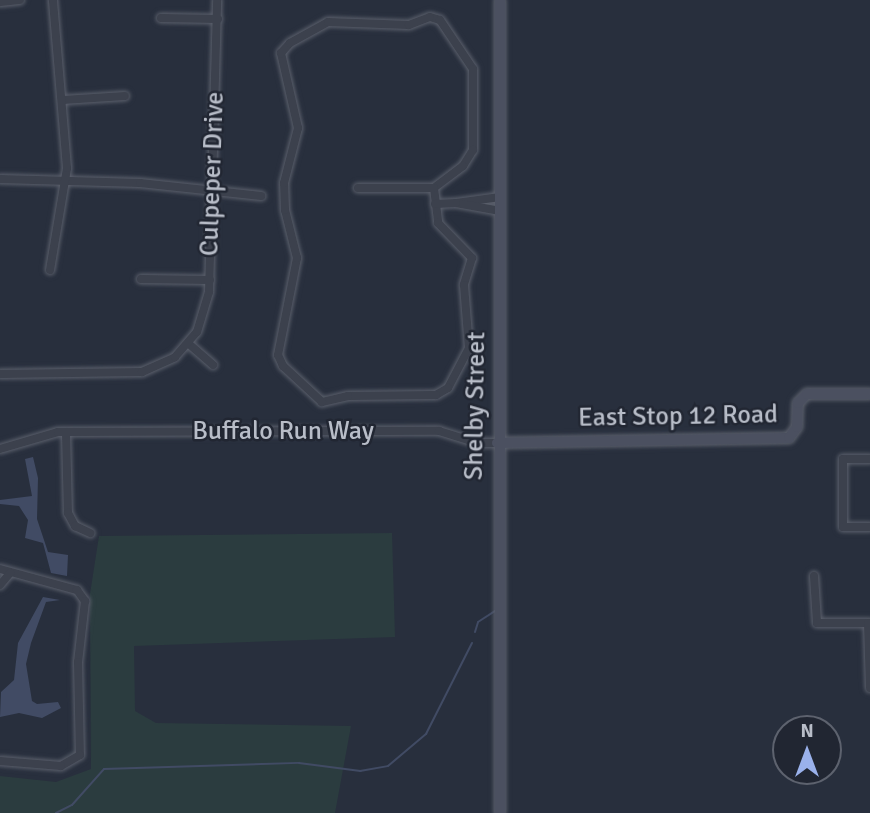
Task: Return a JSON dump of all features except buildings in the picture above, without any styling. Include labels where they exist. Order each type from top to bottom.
[{"type":"street","points":[[0,2],[20,0]]},
{"type":"street","points":[[50,270],[66,180],[63,100],[53,0]]},
{"type":"street","name":"Culpeper Drive","points":[[189,344],[204,318],[209,280],[217,0]]},
{"type":"street","name":"Shelby Street","points":[[499,813],[497,443],[500,0]]},
{"type":"street","points":[[358,188],[434,188],[463,166],[474,147],[473,70],[461,48],[435,17],[409,25],[349,26],[331,21],[288,45],[281,62],[298,128],[284,181],[285,210],[297,258],[278,355],[298,381],[324,402],[348,396],[436,395],[455,374],[469,347],[464,285],[472,258],[438,223],[434,188]]},
{"type":"street","points":[[161,18],[218,19]]},
{"type":"street","points":[[63,100],[125,96]]},
{"type":"street","points":[[0,179],[140,183],[261,195]]},
{"type":"street","points":[[435,204],[500,197]]},
{"type":"street","points":[[456,203],[500,211]]},
{"type":"street","points":[[141,278],[209,280]]},
{"type":"street","points":[[0,374],[142,372],[170,360],[189,344],[213,365]]},
{"type":"street","name":"East Stop 12 Road","points":[[497,443],[789,438],[797,426],[798,403],[807,394],[870,394]]},
{"type":"street","name":"Buffalo Run Way","points":[[0,449],[47,434],[66,433],[439,431],[478,443],[497,443]]},
{"type":"street","points":[[66,433],[68,513],[75,526],[90,533]]},
{"type":"street","points":[[870,459],[843,459],[843,527],[870,527]]},
{"type":"street","points":[[0,569],[75,590],[83,597],[78,662],[83,743],[80,755],[61,766],[0,761]]},
{"type":"street","points":[[0,585],[10,573]]},
{"type":"street","points":[[814,576],[817,623],[869,623],[870,688]]},
{"type":"shaded area","points":[[392,533],[395,637],[134,646],[135,711],[156,723],[351,726],[335,813],[0,813],[0,776],[56,782],[91,769],[90,594],[99,536]]},
{"type":"water","points":[[33,457],[38,478],[37,519],[48,552],[68,555],[67,576],[51,573],[43,543],[25,538],[28,520],[19,506],[0,504],[0,500],[32,496],[25,459]]},
{"type":"water","points":[[43,597],[60,600],[46,602],[31,643],[26,664],[32,701],[37,704],[58,702],[61,708],[42,718],[19,713],[0,717],[1,692],[14,680],[18,643]]},
{"type":"waterway","points":[[475,632],[478,622],[495,611]]},
{"type":"waterway","points":[[56,813],[72,805],[104,769],[299,763],[360,771],[388,766],[426,734],[472,643]]}]
